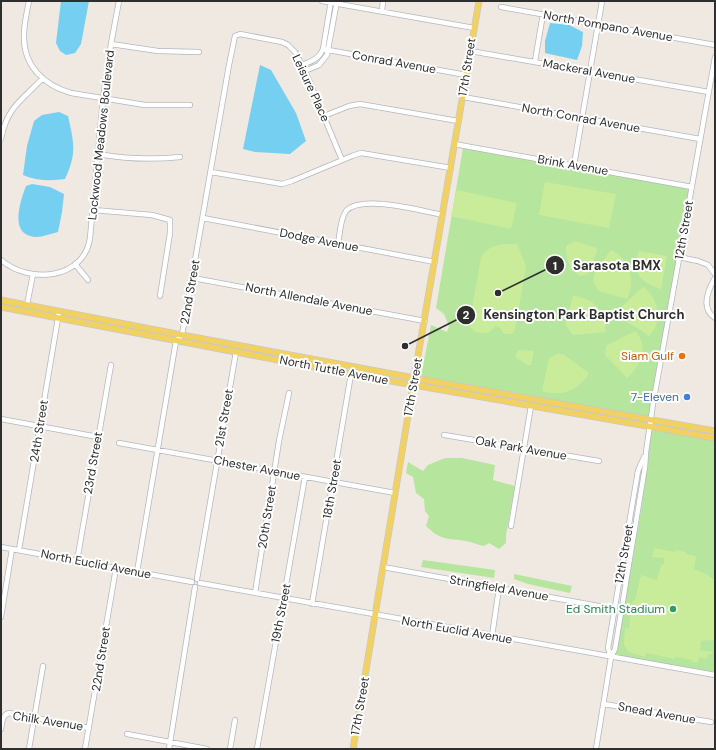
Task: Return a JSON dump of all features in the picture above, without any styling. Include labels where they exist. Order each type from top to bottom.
[{"type":"main road","name":"17th Street","points":[[353,749],[414,378],[479,1]]},
{"type":"main road","name":"North Tuttle Avenue","points":[[1,300],[27,305],[59,315],[176,341],[413,385],[714,437]]},
{"type":"main road","name":"North Tuttle Avenue","points":[[1,307],[59,315],[182,336],[715,431]]},
{"type":"street","points":[[29,1],[24,34],[25,46],[30,63],[42,79],[62,90],[103,98],[145,105],[190,105]]},
{"type":"street","name":"Lockwood Meadows Boulevard","points":[[75,264],[83,256],[89,244],[103,98],[119,1]]},
{"type":"street","points":[[322,1],[337,2],[474,28]]},
{"type":"street","points":[[382,11],[383,1]]},
{"type":"street","points":[[574,165],[602,1]]},
{"type":"street","points":[[302,65],[316,59],[323,49],[331,2]]},
{"type":"street","points":[[305,71],[319,65],[327,55],[337,2]]},
{"type":"street","name":"North Pompano Avenue","points":[[501,7],[715,45]]},
{"type":"street","points":[[535,61],[542,14]]},
{"type":"street","name":"Leisure Place","points":[[237,35],[240,34],[284,43],[295,52],[305,71],[342,160]]},
{"type":"street","name":"22nd Street","points":[[176,341],[182,336],[234,38],[237,35]]},
{"type":"street","points":[[111,44],[158,51],[198,52]]},
{"type":"street","name":"Conrad Avenue","points":[[323,49],[466,75]]},
{"type":"street","name":"Mackeral Avenue","points":[[470,50],[709,92]]},
{"type":"street","name":"12th Street","points":[[596,749],[611,657],[615,649],[643,479],[651,419],[715,57]]},
{"type":"street","points":[[1,138],[3,127],[12,109],[42,79]]},
{"type":"street","name":"North Conrad Avenue","points":[[462,97],[700,139]]},
{"type":"street","points":[[324,116],[349,106],[360,104],[458,122]]},
{"type":"street","name":"Brink Avenue","points":[[454,144],[692,187]]},
{"type":"street","points":[[211,172],[282,184],[356,154],[366,153],[451,168]]},
{"type":"street","points":[[98,154],[139,160],[180,157]]},
{"type":"street","points":[[338,244],[344,214],[350,208],[361,204],[379,204],[443,215]]},
{"type":"street","points":[[93,210],[152,215],[170,220],[170,233],[160,296]]},
{"type":"street","name":"Dodge Avenue","points":[[203,218],[435,262]]},
{"type":"street","points":[[679,257],[708,265],[715,274]]},
{"type":"street","points":[[1,260],[12,268],[33,274],[45,275],[56,274],[75,264],[88,280]]},
{"type":"street","points":[[27,305],[33,274]]},
{"type":"street","name":"North Allendale Avenue","points":[[193,278],[425,321]]},
{"type":"street","points":[[715,278],[706,302],[710,313],[715,318]]},
{"type":"street","name":"24th Street","points":[[19,550],[59,315]]},
{"type":"street","points":[[136,572],[176,341]]},
{"type":"street","name":"21st Street","points":[[198,581],[236,352]]},
{"type":"street","name":"23rd Street","points":[[77,561],[111,365]]},
{"type":"street","name":"18th Street","points":[[312,604],[352,374]]},
{"type":"street","name":"20th Street","points":[[255,593],[289,393]]},
{"type":"street","points":[[510,526],[531,406]]},
{"type":"street","points":[[1,419],[98,437]]},
{"type":"street","name":"Oak Park Avenue","points":[[444,434],[598,461]]},
{"type":"street","name":"Chester Avenue","points":[[119,443],[395,493]]},
{"type":"street","name":"12th Street","points":[[611,657],[608,648],[614,609],[638,471],[646,452]]},
{"type":"street","name":"19th Street","points":[[257,749],[305,477]]},
{"type":"street","name":"North Euclid Avenue","points":[[1,546],[192,582]]},
{"type":"street","points":[[1,616],[12,549]]},
{"type":"street","name":"Stringfield Avenue","points":[[383,567],[614,609]]},
{"type":"street","name":"22nd Street","points":[[85,749],[116,568]]},
{"type":"street","points":[[169,749],[198,581],[192,582],[196,587]]},
{"type":"street","name":"North Euclid Avenue","points":[[198,581],[312,604],[715,675]]},
{"type":"street","points":[[492,636],[499,588]]},
{"type":"street","points":[[29,749],[43,666]]},
{"type":"street","name":"Snead Avenue","points":[[604,704],[711,722]]},
{"type":"street","name":"Chilk Avenue","points":[[1,729],[3,718],[9,713],[89,728]]},
{"type":"street","points":[[230,749],[235,720]]},
{"type":"street","points":[[127,734],[208,749]]},
{"type":"green space","points":[[463,148],[689,188],[649,417],[421,377],[431,325],[447,332],[449,326],[444,314],[436,308]]},
{"type":"green space","points":[[545,182],[616,194],[609,228],[539,215]]},
{"type":"green space","points":[[457,190],[517,203],[511,229],[451,216]]},
{"type":"green space","points":[[575,241],[596,248],[597,251],[588,274],[580,276],[573,270],[569,263],[566,246]]},
{"type":"green space","points":[[506,244],[517,244],[526,266],[515,330],[512,334],[504,334],[499,327],[495,326],[491,331],[486,333],[475,332],[469,325],[481,258],[485,252],[491,248]]},
{"type":"green space","points":[[611,250],[623,259],[630,271],[631,285],[627,299],[599,291],[593,282],[595,271]]},
{"type":"green space","points":[[639,251],[667,256],[661,289],[654,287],[639,276],[636,265]]},
{"type":"green space","points":[[643,287],[654,299],[658,314],[656,325],[649,336],[618,317],[618,310]]},
{"type":"green space","points":[[573,296],[587,299],[597,307],[604,318],[606,332],[573,335],[565,324]]},
{"type":"green space","points":[[635,331],[640,337],[642,343],[642,356],[636,368],[627,378],[605,355],[606,346]]},
{"type":"green space","points":[[518,350],[534,351],[531,365],[527,365],[515,357]]},
{"type":"green space","points":[[558,353],[564,355],[589,373],[580,384],[569,391],[563,393],[549,393],[542,391],[549,358]]},
{"type":"green space","points":[[651,429],[715,441],[715,672],[614,655],[640,516],[648,464]]},
{"type":"green space","points":[[445,458],[462,458],[495,465],[493,480],[515,486],[506,535],[506,543],[499,549],[489,543],[484,546],[466,541],[440,537],[426,526],[429,516],[425,511],[424,499],[416,493],[413,477],[406,473],[408,462],[423,471],[428,465]]},
{"type":"green space","name":"Ed Smith Stadium","points":[[654,548],[675,552],[676,550],[696,556],[694,569],[708,575],[715,581],[715,640],[701,641],[700,650],[713,652],[708,654],[707,659],[699,657],[698,663],[692,662],[692,660],[675,657],[675,659],[646,653],[645,657],[629,652],[624,644],[625,628],[629,629],[632,602],[635,600],[641,575],[657,580],[661,565],[664,564],[664,558],[652,557]]},
{"type":"green space","points":[[423,560],[495,570],[494,578],[421,567]]},
{"type":"green space","points":[[514,574],[572,586],[570,593],[528,584],[514,579]]},
{"type":"water","points":[[61,1],[89,1],[81,44],[75,53],[66,55],[60,51],[56,43]]},
{"type":"water","points":[[550,23],[569,25],[583,32],[582,46],[577,60],[545,53],[545,41]]},
{"type":"water","points":[[260,65],[271,70],[296,113],[306,141],[290,154],[255,152],[243,149]]},
{"type":"water","points":[[59,112],[68,116],[73,141],[73,155],[65,179],[44,180],[23,175],[27,146],[34,121],[42,115]]},
{"type":"water","points":[[32,184],[50,187],[64,194],[58,232],[40,237],[33,237],[24,233],[20,228],[20,206],[26,186]]},
{"type":"place","name":"Sarasota BMX","points":[[498,293]]},
{"type":"place","name":"Kensington Park Baptist Church","points":[[405,346]]},
{"type":"place","name":"Siam Gulf","points":[[682,356]]},
{"type":"place","name":"7-Eleven","points":[[687,397]]},
{"type":"place","name":"Ed Smith Stadium","points":[[673,609]]}]
